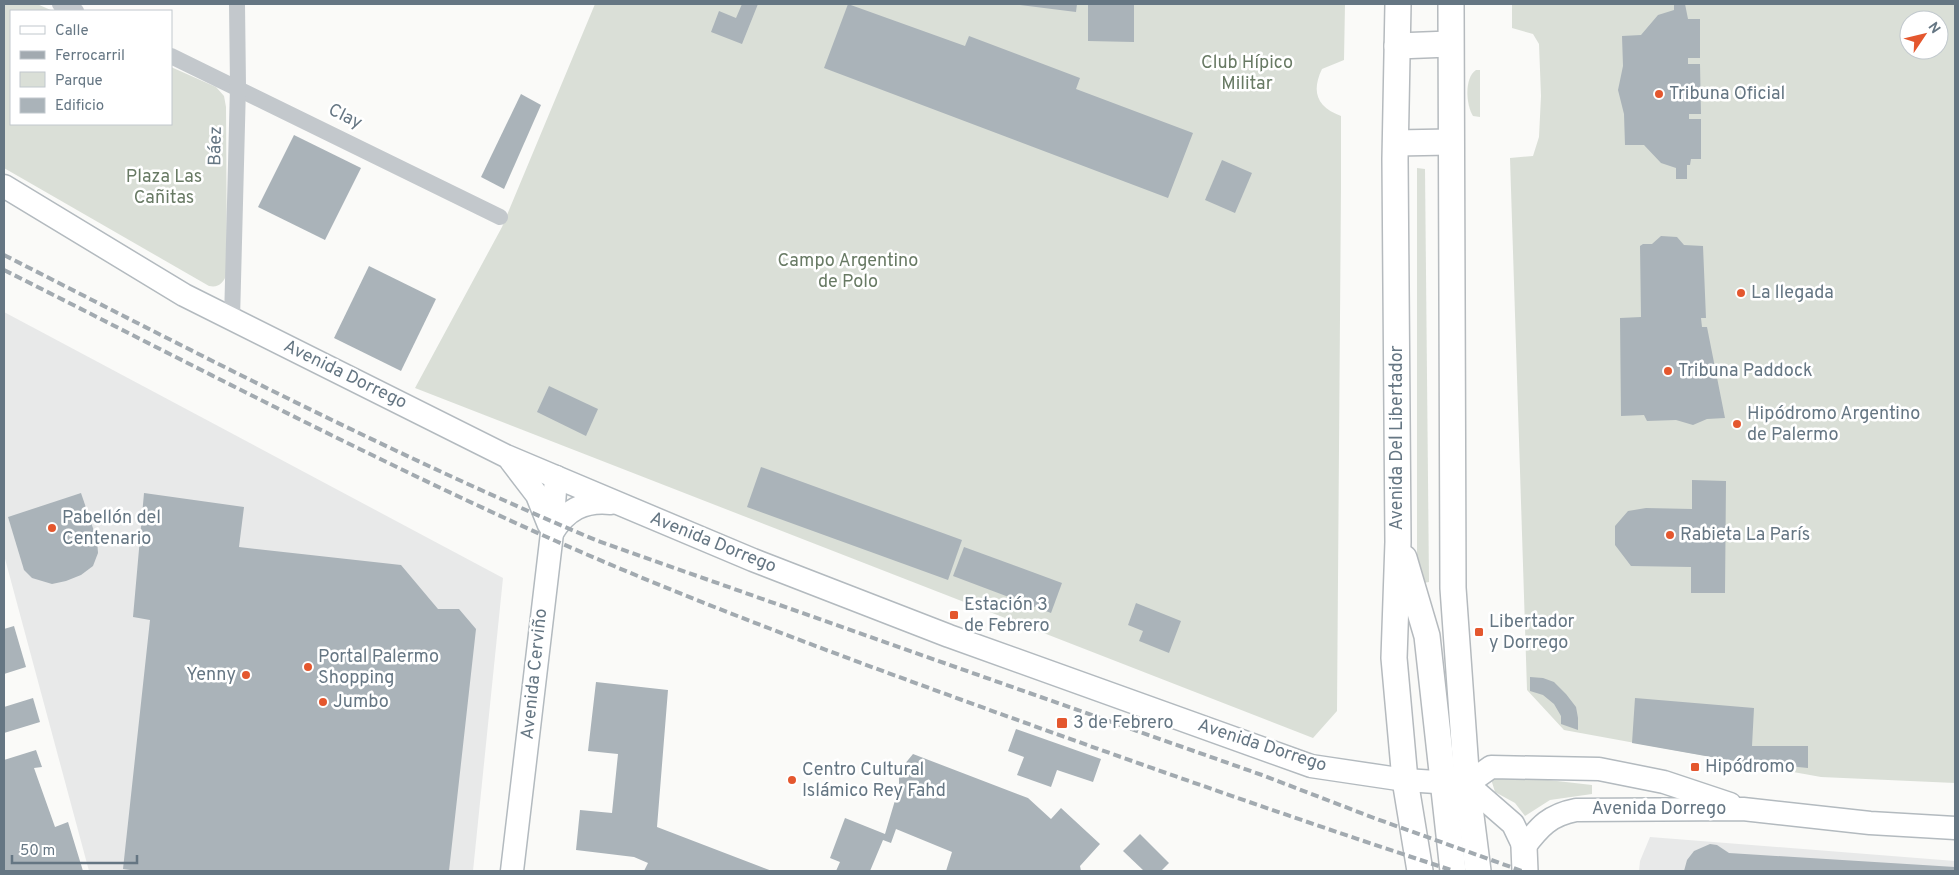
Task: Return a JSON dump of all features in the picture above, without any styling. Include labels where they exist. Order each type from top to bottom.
[{"type":"main road","name":"Avenida Del Libertador","points":[[1398,4],[1396,143],[1398,542],[1394,658],[1405,780],[1420,871]]},
{"type":"main road","points":[[1450,4],[1453,588],[1467,784],[1478,871]]},
{"type":"main road","points":[[1398,46],[1450,44]]},
{"type":"main road","points":[[1396,143],[1450,142]]},
{"type":"main road","name":"Avenida Dorrego","points":[[4,186],[128,263],[232,320],[506,456],[753,560],[949,636],[1302,762],[1405,780],[1467,784],[1491,767],[1599,769],[1664,782],[1743,809]]},
{"type":"main road","points":[[506,456],[526,478],[537,495],[552,533]]},
{"type":"main road","name":"Avenida Cerviño","points":[[512,871],[552,533],[556,477]]},
{"type":"main road","points":[[552,533],[564,516],[581,505],[599,501],[617,503]]},
{"type":"main road","points":[[1398,542],[1427,636],[1453,871]]},
{"type":"main road","points":[[1467,784],[1513,824],[1524,847],[1525,871]]},
{"type":"main road","name":"Avenida Dorrego","points":[[1524,847],[1541,825],[1566,812],[1576,810],[1743,809],[1870,823],[1955,828]]},
{"type":"street","points":[[60,4],[74,10]]},
{"type":"street","name":"Báez","points":[[232,320],[238,86],[236,4]]},
{"type":"street","name":"Clay","points":[[172,56],[238,86],[500,217]]},
{"type":"shaded area","points":[[4,312],[503,578],[473,871],[89,871],[4,555]]},
{"type":"shaded area","points":[[1650,837],[1955,861],[1955,871],[1639,871],[1640,861]]},
{"type":"green space","name":"Plaza Las Cañitas","points":[[4,4],[37,4],[51,10],[10,10],[10,125],[172,125],[172,67],[216,87],[224,96],[226,107],[227,274],[220,284],[209,286],[4,168]]},
{"type":"green space","name":"Campo Argentino de Polo","points":[[595,4],[1345,4],[1344,60],[1322,69],[1317,85],[1318,98],[1326,108],[1341,116],[1341,186],[1337,711],[1313,738],[415,388],[502,227]]},
{"type":"green space","name":"Hipódromo Argentino de Palermo","points":[[1512,4],[1955,4],[1955,783],[1821,777],[1564,730],[1527,690],[1510,158],[1533,156],[1539,137],[1541,96],[1539,44],[1533,34],[1512,28]]},
{"type":"green space","points":[[1476,70],[1480,70],[1480,117],[1473,116],[1467,92],[1469,79]]},
{"type":"green space","points":[[1417,168],[1425,169],[1429,582],[1424,583],[1417,556]]},
{"type":"green space","points":[[1495,777],[1521,777],[1592,785],[1592,794],[1550,800],[1525,816],[1515,803],[1495,792],[1491,779]]},
{"type":"building","points":[[742,4],[758,4],[742,44],[711,32],[719,11],[736,18]]},
{"type":"building","points":[[848,4],[965,46],[969,36],[1080,78],[1076,89],[1193,133],[1168,198],[824,68]]},
{"type":"building","points":[[1013,4],[1077,4],[1076,12]]},
{"type":"building","points":[[1088,4],[1134,4],[1134,42],[1088,41]]},
{"type":"building","name":"Tribuna Oficial","points":[[1674,4],[1685,4],[1688,19],[1700,19],[1700,58],[1688,58],[1688,64],[1700,64],[1701,114],[1689,114],[1689,119],[1701,119],[1701,159],[1691,159],[1690,165],[1687,165],[1687,179],[1676,179],[1676,168],[1661,163],[1644,145],[1625,145],[1624,114],[1618,90],[1623,66],[1622,36],[1641,35],[1658,15],[1674,10]]},
{"type":"building","points":[[521,94],[541,105],[504,189],[481,177]]},
{"type":"building","points":[[294,135],[361,168],[325,240],[258,207]]},
{"type":"building","points":[[1222,160],[1252,173],[1235,213],[1205,200]]},
{"type":"building","name":"Tribuna Paddock","points":[[1661,236],[1677,237],[1684,245],[1703,246],[1706,318],[1701,318],[1702,327],[1707,327],[1725,418],[1707,419],[1693,425],[1676,420],[1647,421],[1644,415],[1621,416],[1620,318],[1641,317],[1640,246],[1652,244]]},
{"type":"building","points":[[369,266],[436,299],[401,371],[334,338]]},
{"type":"building","points":[[549,386],[598,409],[586,436],[537,412]]},
{"type":"building","points":[[761,467],[962,540],[948,580],[747,507]]},
{"type":"building","name":"Rabieta La París","points":[[1692,480],[1726,481],[1725,593],[1691,593],[1691,567],[1631,566],[1615,545],[1615,526],[1628,511],[1646,508],[1692,509]]},
{"type":"building","name":"Pabellón del Centenario","points":[[81,493],[97,540],[98,553],[93,566],[81,575],[52,584],[32,578],[24,570],[8,517]]},
{"type":"building","name":"Portal Palermo Shopping","points":[[144,493],[244,507],[239,547],[401,565],[438,609],[459,609],[476,629],[449,871],[137,871],[123,869],[150,620],[133,617]]},
{"type":"building","points":[[964,547],[1062,583],[1051,613],[953,576]]},
{"type":"building","points":[[1136,603],[1181,621],[1169,653],[1139,641],[1143,631],[1128,625]]},
{"type":"building","points":[[14,626],[26,667],[4,674],[4,629]]},
{"type":"building","points":[[1530,677],[1543,678],[1554,682],[1566,694],[1576,707],[1578,730],[1561,724],[1561,716],[1554,704],[1543,695],[1530,691]]},
{"type":"building","points":[[596,682],[668,690],[657,827],[772,871],[644,871],[648,863],[634,857],[576,850],[580,810],[612,813],[618,754],[588,751]]},
{"type":"building","points":[[33,698],[40,722],[4,733],[4,707]]},
{"type":"building","points":[[1635,698],[1754,708],[1752,746],[1808,746],[1808,768],[1728,760],[1632,743]]},
{"type":"building","points":[[1016,729],[1101,759],[1093,782],[1057,770],[1051,787],[1017,775],[1024,757],[1008,751]]},
{"type":"building","points":[[36,750],[42,767],[34,768],[55,827],[68,822],[83,871],[4,871],[4,760]]},
{"type":"building","points":[[913,754],[1028,798],[1051,819],[1061,808],[1100,844],[1080,866],[1081,871],[946,871],[952,852],[896,829],[891,843],[883,840],[870,871],[836,871],[840,862],[830,858],[845,818],[885,834],[899,787],[899,771]]},
{"type":"building","points":[[1140,834],[1169,863],[1161,871],[1144,871],[1123,851]]},
{"type":"building","points":[[1710,844],[1717,845],[1729,853],[1955,867],[1955,871],[1684,871],[1687,860],[1694,851]]},
{"type":"railway","points":[[4,255],[298,404],[447,475],[598,541],[1262,775],[1374,818],[1522,871]]},
{"type":"railway","points":[[4,270],[380,459],[507,519],[619,568],[789,636],[962,700],[1330,830],[1454,871]]},
{"type":"place","name":"Tribuna Oficial","points":[[1659,94]]},
{"type":"place","name":"La llegada","points":[[1741,293]]},
{"type":"place","name":"Tribuna Paddock","points":[[1668,371]]},
{"type":"place","name":"Hipódromo Argentino de Palermo","points":[[1737,424]]},
{"type":"place","name":"Pabellón del Centenario","points":[[52,528]]},
{"type":"place","name":"Rabieta La París","points":[[1670,535]]},
{"type":"place","name":"Estación 3 de Febrero","points":[[954,615]]},
{"type":"place","name":"Libertador y Dorrego","points":[[1479,632]]},
{"type":"place","name":"Portal Palermo Shopping","points":[[308,667]]},
{"type":"place","name":"Yenny","points":[[246,675]]},
{"type":"place","name":"Jumbo","points":[[323,702]]},
{"type":"place","name":"3 de Febrero","points":[[1062,723]]},
{"type":"place","name":"Hipódromo","points":[[1695,767]]},
{"type":"place","name":"Centro Cultural Islámico Rey Fahd","points":[[792,780]]},
{"type":"park label","name":"Club Hípico Militar","points":[[1247,73]]}]
